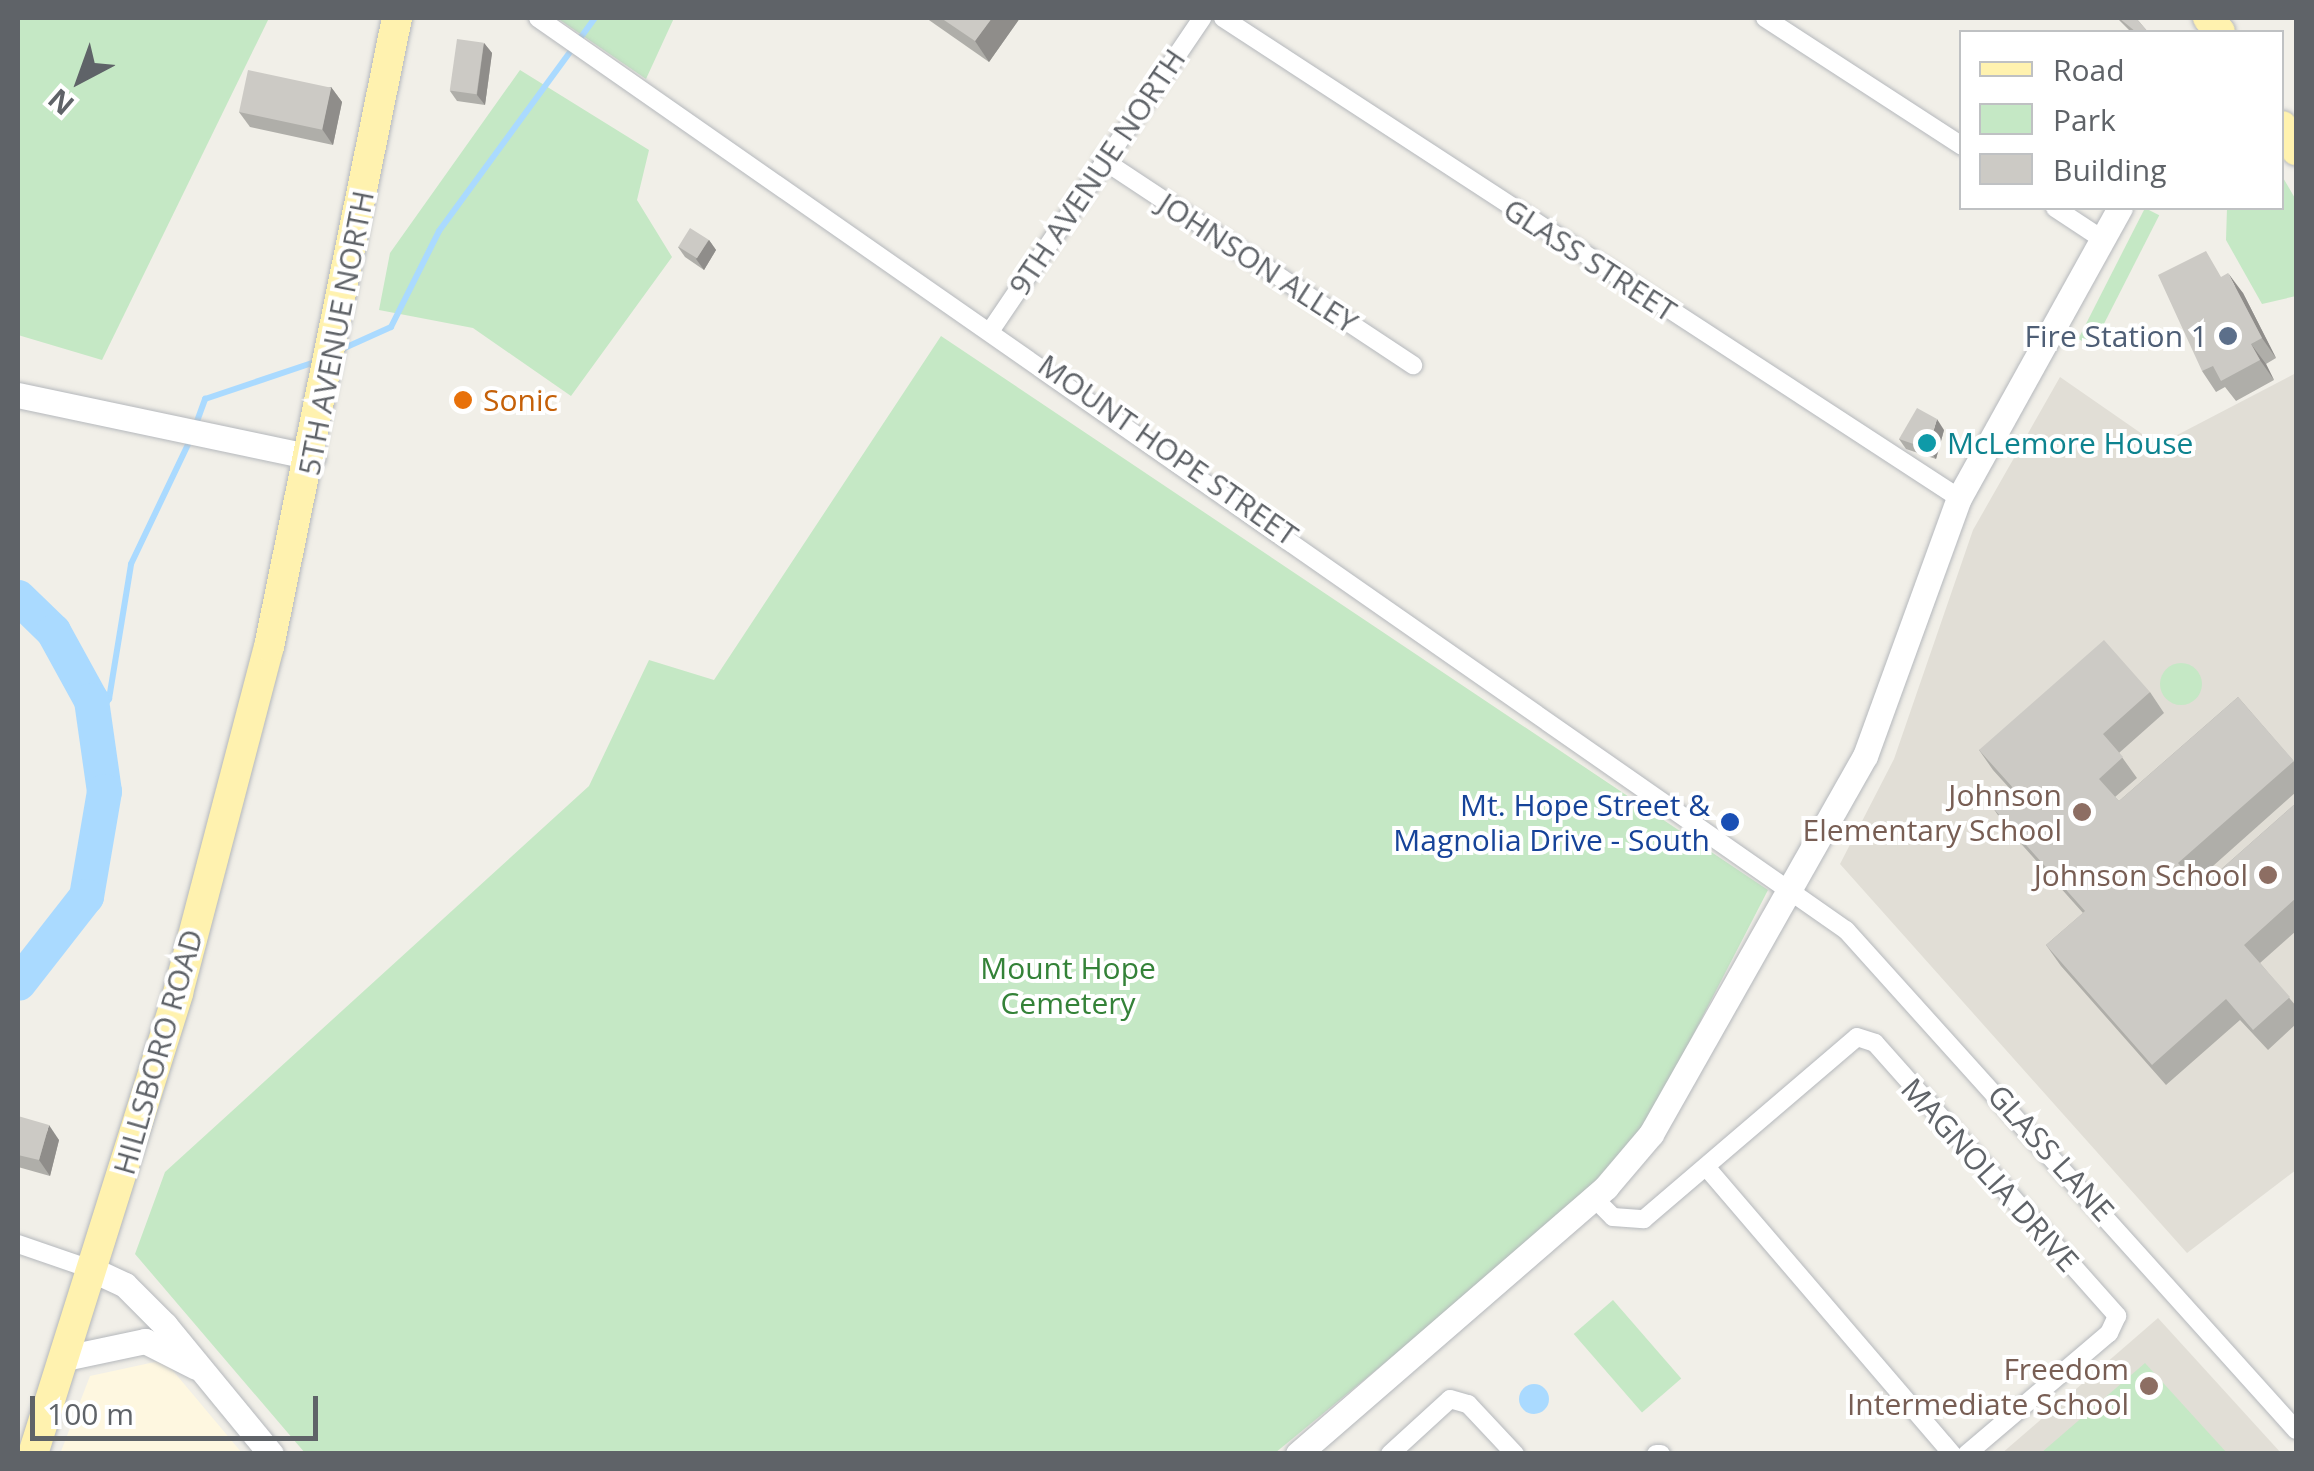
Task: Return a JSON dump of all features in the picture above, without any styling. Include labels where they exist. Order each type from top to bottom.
[{"type":"main road","name":"5TH AVENUE NORTH","points":[[269,646],[313,456],[397,18]]},
{"type":"main road","name":"HILLSBORO ROAD","points":[[33,1454],[94,1270],[269,646]]},
{"type":"street","name":"9TH AVENUE NORTH","points":[[993,326],[1202,18]]},
{"type":"street","name":"GLASS STREET","points":[[1223,18],[1960,498]]},
{"type":"street","points":[[1766,18],[1959,144]]},
{"type":"street","name":"MOUNT HOPE STREET","points":[[543,22],[993,326],[1794,890]]},
{"type":"street","name":"JOHNSON ALLEY","points":[[1103,160],[1413,365]]},
{"type":"street","points":[[2057,210],[2102,239]]},
{"type":"street","points":[[1298,1454],[1594,1198],[1652,1134],[1794,890],[1865,756],[1960,498],[2119,210]]},
{"type":"street","points":[[18,395],[120,420],[313,456]]},
{"type":"street","name":"GLASS LANE","points":[[1794,890],[1889,970],[2296,1430]]},
{"type":"street","name":"MAGNOLIA DRIVE","points":[[1594,1198],[1612,1217],[1644,1219],[1857,1037],[1875,1043],[2116,1316],[2109,1333],[1967,1454]]},
{"type":"street","points":[[1707,1168],[1952,1454]]},
{"type":"street","points":[[18,1244],[125,1285],[208,1373],[272,1454]]},
{"type":"street","points":[[65,1358],[145,1341],[208,1373]]},
{"type":"street","points":[[1390,1454],[1450,1399],[1468,1404],[1516,1454]]},
{"type":"shaded area","name":"Johnson Elementary School","points":[[2296,373],[2296,1170],[2187,1253],[1840,864],[1894,759],[1973,530],[2060,377],[2158,445]]},
{"type":"shaded area","name":"Freedom Intermediate School","points":[[2158,1318],[2281,1453],[2001,1454]]},
{"type":"shaded area","points":[[164,1360],[242,1453],[60,1454],[90,1376]]},
{"type":"green space","points":[[18,18],[269,18],[102,360],[18,335]]},
{"type":"green space","points":[[557,18],[674,18],[646,79]]},
{"type":"green space","points":[[520,70],[649,150],[637,200],[672,257],[571,396],[473,328],[379,310],[390,253]]},
{"type":"green space","points":[[2284,179],[2296,200],[2296,296],[2262,304],[2226,240],[2227,210],[2284,210]]},
{"type":"green space","points":[[2144,210],[2149,210],[2159,215],[2093,346],[2078,339]]},
{"type":"green space","name":"Mount Hope Cemetery","points":[[941,336],[1768,890],[1626,1165],[1275,1453],[305,1453],[135,1254],[165,1172],[589,786],[649,660],[714,680]]},
{"type":"green space","points":[[2181,663],[2196,669],[2202,684],[2196,699],[2181,705],[2166,699],[2160,684],[2166,669]]},
{"type":"green space","points":[[1613,1300],[1681,1378],[1642,1413],[1574,1334]]},
{"type":"green space","points":[[2145,1363],[2227,1453],[2041,1453]]},
{"type":"water","points":[[1534,1384],[1545,1388],[1549,1399],[1545,1410],[1534,1414],[1523,1410],[1519,1399],[1523,1388]]},
{"type":"building","points":[[941,18],[992,18],[975,41]]},
{"type":"building","points":[[2119,18],[2136,18],[2146,30],[2134,30]]},
{"type":"building","points":[[457,39],[484,43],[477,94],[450,90]]},
{"type":"building","points":[[248,70],[331,88],[322,130],[239,112]]},
{"type":"building","points":[[690,228],[709,240],[697,258],[678,247]]},
{"type":"building","name":"Fire Station 1","points":[[2206,251],[2221,277],[2228,273],[2262,338],[2251,344],[2260,360],[2221,381],[2213,366],[2202,371],[2158,275]]},
{"type":"building","points":[[1917,408],[1937,419],[1928,449],[1899,439]]},
{"type":"building","points":[[2104,640],[2150,692],[2103,734],[2123,757],[2099,779],[2119,801],[2238,697],[2294,761],[2178,863],[2200,888],[2296,803],[2296,898],[2244,945],[2290,997],[2253,1030],[2226,999],[2152,1065],[2046,945],[2085,911],[1993,808],[2014,789],[1979,750]]},
{"type":"building","points":[[18,1116],[49,1125],[39,1160],[18,1155]]},
{"type":"waterway","points":[[340,350],[391,327],[439,231],[595,18]]},
{"type":"waterway","points":[[196,424],[205,399],[315,362]]},
{"type":"waterway","points":[[94,721],[109,699],[131,564],[192,436]]},
{"type":"waterway","points":[[18,597],[53,631],[91,700],[104,791],[86,896],[18,983]]},
{"type":"place","name":"Fire Station 1","points":[[2228,336]]},
{"type":"place","name":"Sonic","points":[[463,400]]},
{"type":"place","name":"McLemore House","points":[[1927,443]]},
{"type":"place","name":"Johnson Elementary School","points":[[2082,812]]},
{"type":"place","name":"Mt. Hope Street & Magnolia Drive - South","points":[[1730,822]]},
{"type":"place","name":"Johnson School","points":[[2268,875]]},
{"type":"place","name":"Freedom Intermediate School","points":[[2149,1386]]}]
